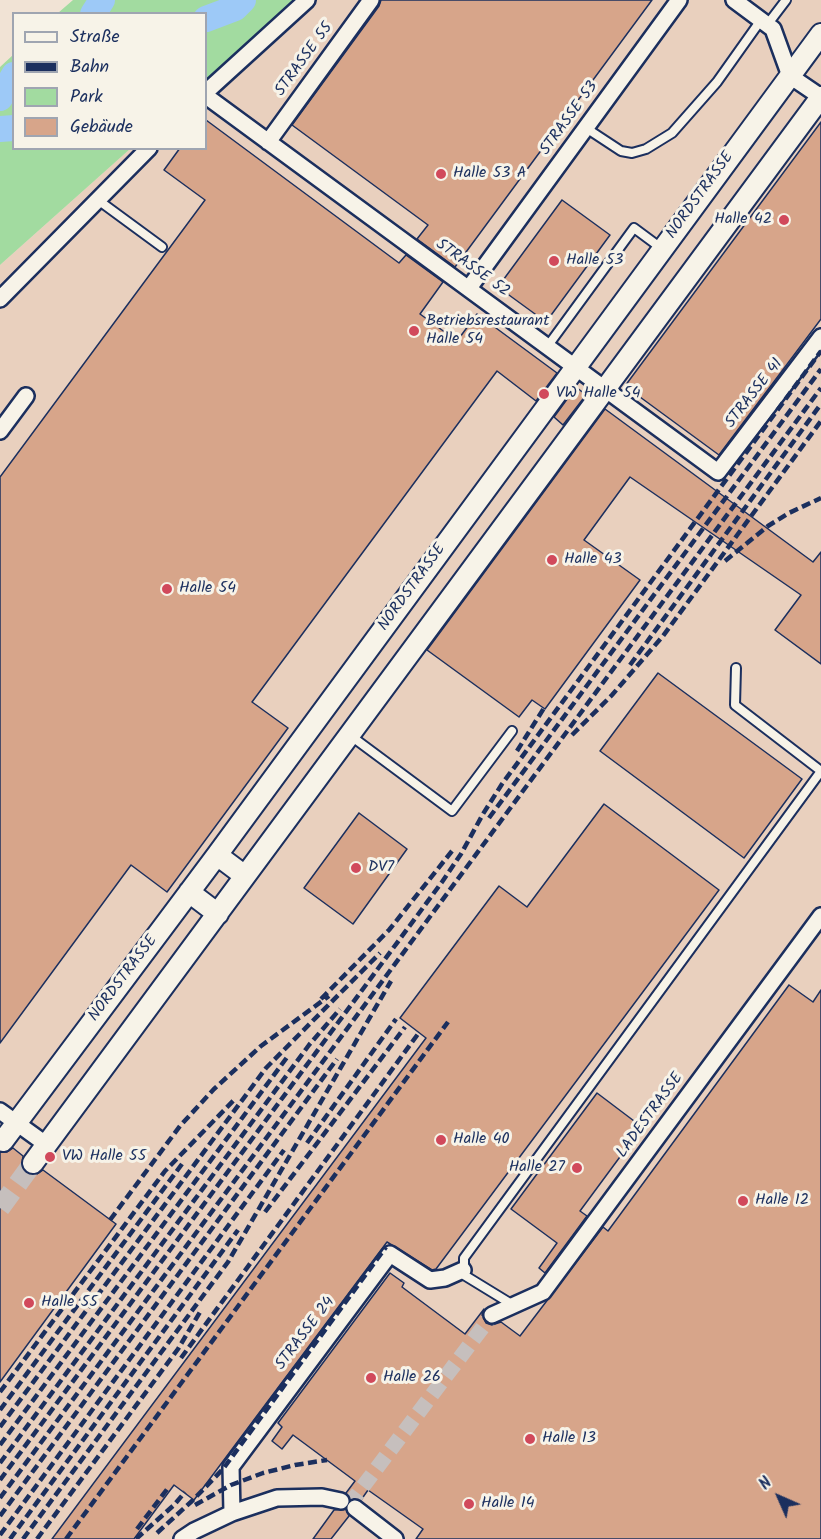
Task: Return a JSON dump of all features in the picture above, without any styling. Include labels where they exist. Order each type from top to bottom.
[{"type":"street","points":[[207,93],[307,0]]},
{"type":"street","name":"STRASSE 55","points":[[268,142],[370,0]]},
{"type":"street","name":"STRASSE 53","points":[[469,288],[679,0]]},
{"type":"street","points":[[33,1163],[821,97],[790,76],[773,29],[734,0]]},
{"type":"street","name":"NORDSTRASSE","points":[[3,1141],[821,34]]},
{"type":"street","name":"STRASSE 52","points":[[207,95],[574,368],[718,472]]},
{"type":"street","points":[[0,299],[147,150]]},
{"type":"street","name":"STRASSE 41","points":[[718,472],[821,337]]},
{"type":"street","points":[[0,431],[26,396]]},
{"type":"street","points":[[216,855],[245,876]]},
{"type":"street","points":[[189,892],[218,914]]},
{"type":"street","name":"LADESTRASSE","points":[[492,1315],[543,1292],[821,915]]},
{"type":"street","points":[[0,1111],[47,1145]]},
{"type":"street","name":"STRASSE 24","points":[[232,1513],[231,1467],[390,1254],[430,1280],[444,1278],[463,1270]]},
{"type":"street","points":[[182,1539],[232,1513],[277,1498],[322,1497],[341,1500]]},
{"type":"street","points":[[355,1508],[395,1539]]},
{"type":"lane","points":[[586,128],[621,151],[632,153],[646,149],[672,133],[717,82],[764,22],[786,0]]},
{"type":"lane","points":[[98,200],[162,247]]},
{"type":"lane","points":[[547,347],[634,228],[662,249]]},
{"type":"lane","points":[[514,1306],[464,1275],[464,1258],[821,771],[735,705],[736,668]]},
{"type":"lane","points":[[349,736],[452,811],[512,731]]},
{"type":"shaded area","points":[[296,0],[821,0],[821,1539],[0,1539],[0,265],[129,150],[207,150],[207,80]]},
{"type":"green space","points":[[73,0],[296,0],[207,80],[207,12],[59,12]]},
{"type":"green space","points":[[12,56],[12,150],[129,150],[0,265],[0,67]]},
{"type":"building","name":"Halle 53 A","points":[[381,0],[652,0],[455,267],[417,239],[428,225],[292,125],[379,6]]},
{"type":"building","name":"Halle 54","points":[[207,121],[399,263],[406,255],[443,282],[420,314],[457,341],[477,314],[557,373],[536,401],[497,371],[252,702],[288,728],[167,892],[131,865],[0,1043],[0,477],[205,200],[164,170],[179,150],[207,150]]},
{"type":"building","name":"Halle 42","points":[[821,122],[821,319],[719,455],[625,386]]},
{"type":"building","name":"Halle 53","points":[[562,200],[610,235],[546,322],[498,287]]},
{"type":"building","points":[[576,387],[586,395],[563,425],[554,417]]},
{"type":"building","name":"Halle 43","points":[[605,409],[813,562],[821,552],[821,664],[775,630],[801,595],[630,477],[584,540],[640,580],[545,709],[532,700],[519,717],[427,650]]},
{"type":"building","points":[[658,673],[802,779],[744,858],[600,751]]},
{"type":"building","name":"Halle 40","points":[[604,804],[719,890],[436,1269],[432,1270],[387,1242],[194,1500],[174,1485],[134,1539],[52,1539],[426,1038],[400,1018],[499,886],[527,907]]},
{"type":"building","name":"DV7","points":[[359,813],[407,849],[353,924],[304,888]]},
{"type":"building","points":[[789,985],[813,1002],[821,990],[821,1539],[416,1539],[423,1529],[368,1490],[361,1500],[356,1498],[350,1500],[346,1493],[355,1481],[293,1435],[282,1449],[272,1441],[282,1427],[278,1423],[390,1273],[404,1283],[402,1287],[465,1334],[484,1309],[482,1315],[486,1323],[492,1325],[501,1322],[520,1336],[603,1227],[608,1231]]},
{"type":"building","name":"Halle 27","points":[[597,1093],[642,1127],[580,1211],[587,1216],[545,1273],[539,1268],[557,1243],[511,1209]]},
{"type":"building","name":"Halle 55","points":[[13,1148],[23,1156],[22,1167],[26,1173],[37,1174],[43,1170],[116,1224],[0,1382],[0,1152],[7,1152]]},
{"type":"building","points":[[346,1509],[349,1516],[331,1539],[313,1539],[334,1510]]},
{"type":"waterway","points":[[94,12],[102,0]]},
{"type":"waterway","points":[[207,19],[235,8],[243,0]]},
{"type":"waterway","points":[[0,98],[12,78]]},
{"type":"waterway","points":[[0,129],[12,128]]},
{"type":"tunnel","points":[[0,1208],[33,1163]]},
{"type":"tunnel","points":[[349,1505],[492,1315]]},
{"type":"railway","points":[[0,1480],[442,882],[502,784],[821,351]]},
{"type":"railway","points":[[489,818],[821,369]]},
{"type":"railway","points":[[0,1498],[821,388]]},
{"type":"railway","points":[[630,665],[821,404]]},
{"type":"railway","points":[[572,735],[612,695],[663,636],[821,421]]},
{"type":"railway","points":[[725,561],[768,526],[821,498]]},
{"type":"railway","points":[[517,751],[544,708]]},
{"type":"railway","points":[[321,999],[389,930],[452,851]]},
{"type":"railway","points":[[0,1427],[266,1068],[380,953]]},
{"type":"railway","points":[[23,1539],[228,1262],[391,981]]},
{"type":"railway","points":[[110,1220],[180,1126],[214,1089],[261,1046],[329,996]]},
{"type":"railway","points":[[0,1463],[309,1045],[340,1009]]},
{"type":"railway","points":[[307,1143],[396,1019]]},
{"type":"railway","points":[[66,1539],[448,1022]]},
{"type":"railway","points":[[265,1212],[405,1027]]},
{"type":"railway","points":[[181,1358],[418,1034]]},
{"type":"railway","points":[[0,1445],[288,1056]]},
{"type":"railway","points":[[0,1516],[337,1059]]},
{"type":"railway","points":[[0,1392],[165,1171],[234,1100]]},
{"type":"railway","points":[[0,1535],[284,1150]]},
{"type":"railway","points":[[0,1410],[182,1164]]},
{"type":"railway","points":[[10,1539],[238,1230]]},
{"type":"railway","points":[[157,1533],[223,1469],[386,1247]]},
{"type":"railway","points":[[37,1539],[178,1349],[200,1312]]},
{"type":"railway","points":[[195,1505],[231,1485],[263,1473],[327,1460]]},
{"type":"railway","points":[[137,1529],[168,1488]]},
{"type":"railway","points":[[136,1539],[185,1492]]},
{"type":"place","name":"Halle 53 A","points":[[441,174]]},
{"type":"place","name":"Halle 42","points":[[784,220]]},
{"type":"place","name":"Halle 53","points":[[554,261]]},
{"type":"place","name":"Betriebsrestaurant Halle 54","points":[[414,331]]},
{"type":"place","name":"VW Halle 54","points":[[544,394]]},
{"type":"place","name":"Halle 43","points":[[552,560]]},
{"type":"place","name":"Halle 54","points":[[167,589]]},
{"type":"place","name":"DV7","points":[[356,868]]},
{"type":"place","name":"Halle 40","points":[[441,1140]]},
{"type":"place","name":"VW Halle 55","points":[[50,1157]]},
{"type":"place","name":"Halle 27","points":[[577,1168]]},
{"type":"place","name":"Halle 12","points":[[743,1201]]},
{"type":"place","name":"Halle 55","points":[[29,1303]]},
{"type":"place","name":"Halle 26","points":[[371,1378]]},
{"type":"place","name":"Halle 13","points":[[530,1439]]},
{"type":"place","name":"Halle 14","points":[[469,1504]]}]
